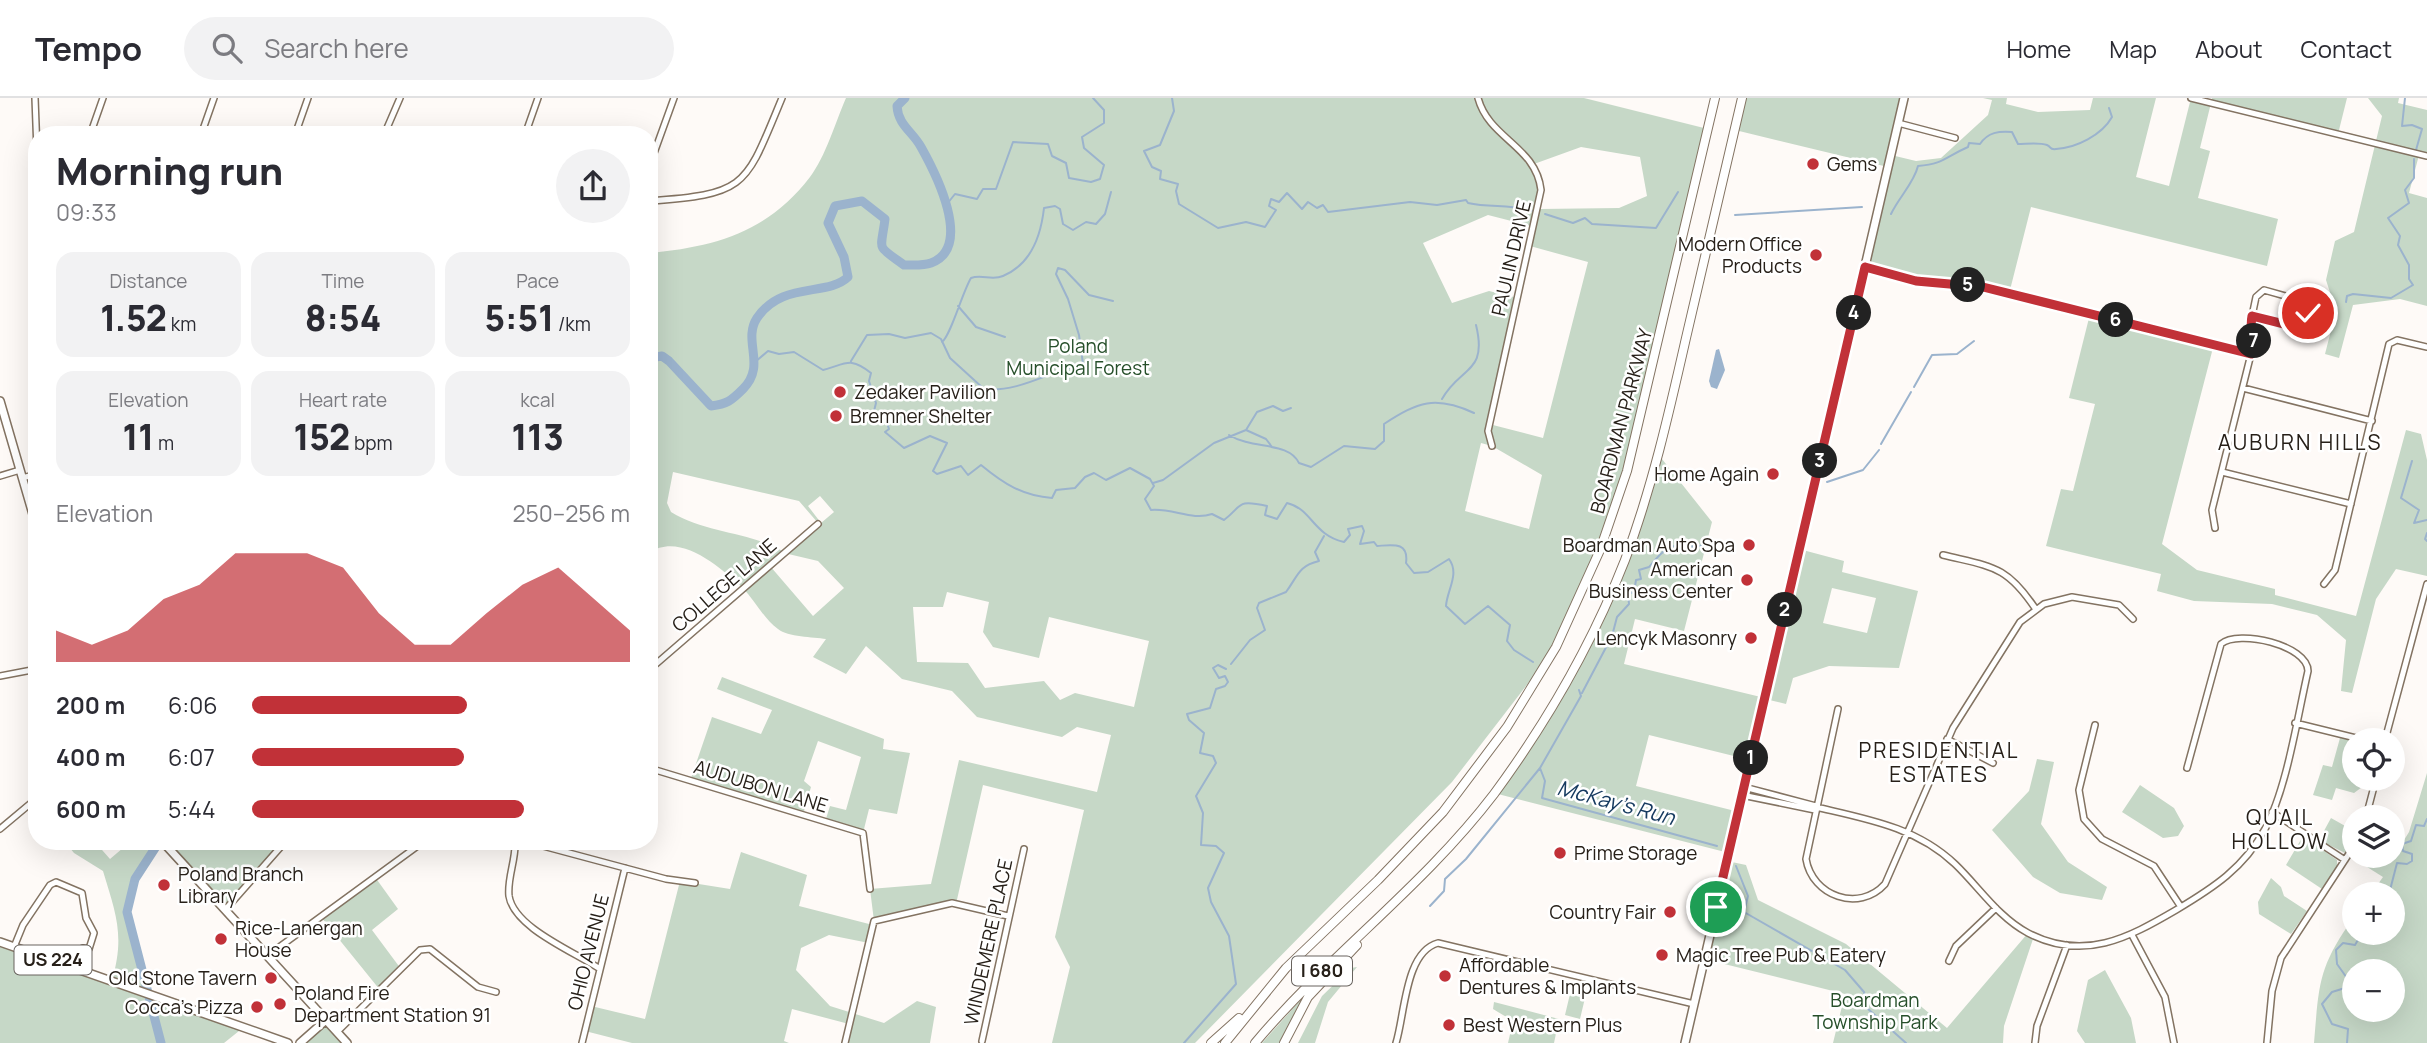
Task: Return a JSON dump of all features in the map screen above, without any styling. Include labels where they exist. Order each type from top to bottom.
[{"type":"highway","name":"BOARDMAN PARKWAY","points":[[1225,1043],[1254,1004],[1286,968],[1378,880],[1443,812],[1507,727],[1556,647],[1600,550],[1627,471],[1715,98]]},
{"type":"highway","name":"I 680","points":[[1255,1043],[1301,992],[1396,904],[1447,851],[1516,763],[1577,664],[1615,584],[1651,482],[1742,98]]},
{"type":"highway","points":[[1284,1043],[1308,997],[1396,904]]},
{"type":"highway","points":[[1211,1043],[1254,1004]]},
{"type":"main road","points":[[1685,1043],[1904,98]]},
{"type":"main road","points":[[0,401],[28,498]]},
{"type":"main road","points":[[170,850],[346,1043]]},
{"type":"main road","name":"US 224","points":[[0,942],[288,1043]]},
{"type":"main road","points":[[300,1043],[326,1020]]},
{"type":"street","points":[[35,98],[36,126]]},
{"type":"street","points":[[93,126],[103,98]]},
{"type":"street","points":[[204,126],[214,98]]},
{"type":"street","points":[[298,126],[309,98]]},
{"type":"street","points":[[388,126],[400,98]]},
{"type":"street","points":[[528,126],[538,98]]},
{"type":"street","points":[[658,142],[674,98]]},
{"type":"street","points":[[658,200],[711,196],[736,184],[752,166],[782,98]]},
{"type":"street","name":"PAULIN DRIVE","points":[[1479,98],[1493,128],[1528,157],[1536,170],[1541,190],[1488,431],[1492,446]]},
{"type":"street","points":[[2191,98],[2427,156]]},
{"type":"street","points":[[1898,123],[1955,138]]},
{"type":"street","points":[[1865,267],[1916,281],[1983,287],[2251,354]]},
{"type":"street","points":[[2216,528],[2212,510],[2254,342],[2250,330],[2252,316],[2256,297],[2264,290],[2299,298],[2308,313],[2306,323],[2299,327],[2252,316]]},
{"type":"street","points":[[2324,584],[2335,570],[2390,342],[2397,340],[2427,347]]},
{"type":"street","points":[[2243,388],[2372,421]]},
{"type":"street","points":[[2222,472],[2351,504]]},
{"type":"street","points":[[0,476],[28,474]]},
{"type":"street","name":"COLLEGE LANE","points":[[658,662],[818,524]]},
{"type":"street","points":[[1943,555],[2006,573],[2016,581],[2035,608]]},
{"type":"street","points":[[2388,728],[2427,584]]},
{"type":"street","points":[[1839,709],[1806,851],[1807,864],[1817,885],[1843,897],[1864,898],[1880,890],[1947,739],[2014,629],[2035,608],[2059,598],[2084,597],[2119,605],[2133,619]]},
{"type":"street","points":[[1743,791],[1908,831],[1954,863],[1996,908],[2028,933],[2067,945],[2100,944],[2132,935],[2212,889],[2237,868],[2258,842],[2272,812],[2308,671],[2302,656],[2293,650],[2243,637],[2227,639],[2216,653],[2187,768]]},
{"type":"street","points":[[0,676],[28,671]]},
{"type":"street","points":[[2295,723],[2342,735]]},
{"type":"street","points":[[2095,725],[2079,790],[2082,815],[2102,839],[2154,866],[2181,907]]},
{"type":"street","points":[[1947,739],[1993,763]]},
{"type":"street","name":"AUDUBON LANE","points":[[658,771],[863,833],[870,888]]},
{"type":"street","points":[[0,829],[28,806]]},
{"type":"street","points":[[2272,812],[2342,858]]},
{"type":"street","name":"WINDEMERE PLACE","points":[[982,1041],[1024,849]]},
{"type":"street","points":[[225,910],[278,850]]},
{"type":"street","points":[[267,956],[412,850]]},
{"type":"street","points":[[514,850],[509,892],[515,912],[527,924],[600,970]]},
{"type":"street","points":[[558,850],[695,883]]},
{"type":"street","points":[[2267,1043],[2272,991],[2281,958],[2342,865]]},
{"type":"street","name":"OHIO AVENUE","points":[[582,1043],[625,868]]},
{"type":"street","points":[[14,947],[23,925],[50,885],[56,882],[82,893],[86,918],[94,933],[89,949],[83,948]]},
{"type":"street","points":[[845,1043],[874,921],[952,903],[1008,916]]},
{"type":"street","points":[[1950,961],[1955,946],[1996,908]]},
{"type":"street","points":[[2132,935],[2165,997],[2174,1043]]},
{"type":"street","points":[[1396,1043],[1416,959],[1423,951],[1438,943],[1694,1004]]},
{"type":"street","points":[[2035,1043],[2037,1026],[2067,945]]},
{"type":"street","points":[[335,1030],[420,950],[430,949],[478,987],[496,992]]},
{"type":"green space","name":"Poland Municipal Forest","points":[[846,98],[1584,98],[1708,129],[1617,503],[1556,647],[1452,782],[1195,1043],[1052,1043],[1070,967],[1055,937],[1084,810],[983,785],[956,904],[874,921],[870,889],[931,884],[959,760],[1097,792],[1111,735],[1077,727],[1062,737],[977,717],[952,691],[902,679],[866,646],[846,674],[813,657],[826,639],[782,632],[768,620],[743,588],[712,562],[687,549],[674,546],[658,548],[658,252],[718,241],[758,224],[794,196],[816,169]],"holes":[[[1581,147],[1640,157],[1647,196],[1619,208],[1540,209],[1541,190],[1534,164]],[[1488,215],[1535,227],[1530,246],[1588,262],[1543,438],[1489,424],[1518,298],[1489,291],[1452,303],[1423,243]],[[1481,443],[1492,446],[1542,475],[1529,529],[1465,511]],[[673,472],[799,501],[818,523],[784,552],[757,540],[699,525],[671,512],[667,503]],[[820,496],[834,512],[821,523],[808,506]],[[784,553],[818,561],[844,588],[813,616],[770,566]],[[947,592],[989,602],[983,632],[993,647],[1039,658],[1049,617],[1149,641],[1134,707],[1075,693],[1060,700],[1044,681],[985,688],[968,663],[917,662],[913,607],[943,607]]]},
{"type":"green space","points":[[1742,98],[1904,98],[1891,155],[1916,161],[1941,158],[1988,115],[1992,100],[1983,98],[2007,98],[2006,104],[2038,112],[2090,110],[2093,98],[2156,98],[2136,177],[2169,186],[2191,98],[2211,102],[2212,98],[2347,98],[2338,134],[2211,103],[2200,148],[2210,151],[2198,198],[2278,219],[2267,266],[2031,207],[2009,294],[1983,287],[1916,280],[1865,267],[1888,167],[1735,130]]},
{"type":"green space","points":[[2368,98],[2399,98],[2398,103],[2427,110],[2427,156],[2419,155],[2409,193],[2427,198],[2427,306],[2400,299],[2353,305],[2339,358],[2325,354],[2336,311],[2326,280],[2335,241],[2354,232],[2382,116]]},
{"type":"green space","points":[[2090,314],[2214,344],[2162,544],[2197,570],[2275,589],[2275,595],[2356,616],[2406,430],[2421,434],[2427,460],[2427,576],[2396,569],[2376,599],[2352,693],[2341,691],[2346,640],[2317,615],[2272,604],[2194,601],[2157,591],[2161,574],[2046,546],[2061,489],[2073,491],[2095,404],[2069,398]]},
{"type":"green space","points":[[1658,454],[1712,522],[1684,631],[1635,619],[1624,664],[1765,698],[1799,549],[1844,561],[1842,572],[1918,591],[1899,668],[1829,666],[1793,678],[1786,704],[1765,699],[1750,760],[1649,735],[1636,786],[1739,812],[1729,853],[1494,793],[1535,735],[1615,584]],"holes":[[[1832,588],[1876,598],[1867,633],[1823,623]]]},
{"type":"green space","points":[[722,677],[884,739],[883,749],[910,753],[897,814],[869,809],[863,833],[825,822],[830,806],[846,810],[861,757],[818,741],[804,781],[811,787],[803,815],[690,781],[712,717],[761,734],[772,710],[717,689]]},
{"type":"green space","points":[[2342,738],[2342,790],[2336,788],[2332,800],[2313,795],[2323,765],[2332,767]]},
{"type":"green space","points":[[2037,759],[2054,762],[2041,824],[2068,862],[2107,887],[2102,900],[2060,893],[2033,877],[1992,830],[2029,791]]},
{"type":"green space","points":[[2427,773],[2427,1043],[2314,1043],[2322,977],[2342,934],[2342,945],[2405,945],[2405,882],[2379,882],[2383,877],[2369,868],[2405,868],[2405,838]]},
{"type":"green space","points":[[2140,785],[2174,808],[2184,826],[2178,836],[2163,838],[2122,812]]},
{"type":"green space","points":[[2331,818],[2342,824],[2342,852],[2319,840]]},
{"type":"green space","points":[[2303,836],[2337,860],[2337,866],[2322,889],[2286,865]]},
{"type":"green space","points":[[72,850],[102,850],[110,859],[121,850],[154,850],[136,883],[129,915],[130,931],[147,993],[244,1027],[224,1043],[0,1043],[0,942],[112,980],[118,950],[117,925],[103,871]]},
{"type":"green space","points":[[170,850],[278,850],[225,910]]},
{"type":"green space","points":[[741,852],[807,875],[799,906],[873,925],[869,943],[829,935],[801,948],[796,970],[830,1006],[884,1023],[917,1001],[936,1007],[930,1043],[845,1043],[849,1024],[792,1009],[784,1041],[789,1043],[632,1043],[585,1031],[591,1006],[645,1019],[680,881],[730,889]]},
{"type":"green space","name":"Boardman Township Park","points":[[1727,861],[1746,865],[1758,900],[1846,944],[1947,1028],[2028,933],[2034,936],[2004,1026],[2003,1043],[1833,1043],[1845,994],[1704,959]]},
{"type":"green space","points":[[375,877],[398,909],[372,930],[401,969],[380,990],[321,917]]},
{"type":"green space","points":[[2271,878],[2281,887],[2284,896],[2307,911],[2291,934],[2259,914],[2258,902]]},
{"type":"green space","points":[[1357,967],[1328,1002],[1315,1043],[1298,1043],[1322,996],[1351,968]]},
{"type":"green space","points":[[2105,970],[2131,1018],[2136,1043],[2085,1043],[2077,1031],[2088,980]]},
{"type":"green space","points":[[1570,994],[1585,998],[1580,1019],[1565,1015]]},
{"type":"green space","points":[[1305,995],[1282,1043],[1262,1043]]},
{"type":"green space","points":[[1494,1002],[1559,1019],[1554,1043],[1508,1043],[1513,1021],[1493,1009]]},
{"type":"green space","points":[[326,1020],[347,1043],[300,1043]]},
{"type":"water","points":[[1719,349],[1725,370],[1717,389],[1711,387],[1709,381],[1716,350]]},
{"type":"waterway","points":[[658,357],[669,361],[711,406],[725,403],[735,396],[750,380],[754,362],[753,327],[767,306],[791,294],[828,287],[848,277],[844,257],[828,223],[835,206],[862,201],[885,219],[882,246],[888,254],[904,265],[928,264],[943,254],[950,242],[947,208],[942,190],[927,159],[898,113],[897,106],[905,98]]},
{"type":"waterway","points":[[947,204],[955,194],[977,199],[983,189],[996,189],[1013,142],[1048,144],[1052,156],[1066,163],[1069,178],[1091,182],[1100,179],[1104,165],[1084,148],[1082,137],[1104,123],[1104,110],[1093,98]]},
{"type":"waterway","points":[[1172,98],[1174,111],[1160,145],[1144,151],[1152,167],[1161,171],[1160,179],[1178,184],[1176,191],[1179,204],[1218,228],[1246,222],[1265,227],[1276,210],[1269,206],[1271,199],[1279,202],[1287,193],[1302,209],[1308,202],[1317,208],[1323,205],[1328,212],[1410,202],[1437,205],[1466,200],[1468,203],[1532,211]]},
{"type":"waterway","points":[[2405,98],[2402,126],[2412,125],[2422,129],[2416,150]]},
{"type":"waterway","points":[[1891,214],[1918,166],[1939,162],[1968,147],[1969,143],[1980,144],[1998,132],[2012,132],[2018,144],[2044,144],[2051,149],[2072,146],[2088,139],[2108,124],[2112,117],[2109,108]]},
{"type":"waterway","points":[[2346,302],[2347,296],[2353,294],[2391,298],[2413,285],[2409,279],[2409,265],[2398,245],[2400,236],[2388,218],[2409,203],[2405,190],[2414,178],[2414,159]]},
{"type":"waterway","points":[[942,342],[971,278],[1003,276],[1013,271],[1028,256],[1037,238],[1044,208],[1055,206],[1060,209],[1063,224],[1073,230],[1086,222],[1096,224],[1105,214],[1111,192]]},
{"type":"waterway","points":[[1545,214],[1573,223],[1585,218],[1592,224],[1656,228],[1678,192]]},
{"type":"waterway","points":[[1735,215],[1862,207]]},
{"type":"waterway","points":[[851,361],[867,335],[889,334],[905,338],[931,333],[941,339],[950,358],[984,389],[1010,388],[1083,364],[1079,335],[1068,299],[1056,274],[1058,268],[1065,270],[1089,295],[1113,301]]},
{"type":"waterway","points":[[958,306],[976,327],[1005,337]]},
{"type":"waterway","points":[[1442,399],[1475,361],[1479,341],[1476,325]]},
{"type":"waterway","points":[[1914,387],[1932,355],[1957,354],[1974,341]]},
{"type":"waterway","points":[[755,362],[768,351],[779,354],[794,352],[823,370],[848,363],[864,368],[871,373],[869,381],[876,403],[871,423],[880,419],[886,420],[889,429],[885,432],[904,448],[930,436],[947,443],[933,471],[937,474],[961,466],[968,475],[981,465],[1014,488],[1032,495],[1052,498],[1056,490],[1075,488],[1085,477],[1094,473],[1106,480],[1130,468],[1150,479],[1154,486],[1145,499],[1151,510],[1197,516],[1212,514],[1224,520],[1241,505],[1249,503],[1267,506],[1265,515],[1277,519],[1287,503],[1302,511],[1334,539],[1344,542],[1350,535],[1348,529],[1362,526],[1364,531],[1360,544],[1374,542],[1377,546],[1394,545],[1402,548],[1405,551],[1406,563],[1414,573],[1428,572],[1449,559],[1453,576],[1446,606],[1465,624],[1488,606],[1510,625],[1507,641],[1514,650],[1533,662]]},
{"type":"waterway","points":[[1881,444],[1911,392]]},
{"type":"waterway","points":[[1229,435],[1238,440],[1287,451],[1299,463],[1311,467],[1344,446],[1375,449],[1384,441],[1384,424],[1417,406],[1448,404],[1474,413]]},
{"type":"waterway","points":[[1153,483],[1163,480],[1214,443],[1246,430],[1257,412],[1273,406],[1283,411],[1291,408]]},
{"type":"waterway","points":[[1246,430],[1266,439],[1272,447]]},
{"type":"waterway","points":[[1827,482],[1863,470],[1879,450]]},
{"type":"waterway","points":[[2412,461],[2401,498],[2419,510],[2414,523],[2427,520]]},
{"type":"waterway","points":[[2427,533],[2427,541]]},
{"type":"waterway","points":[[1231,664],[1250,640],[1265,630],[1257,608],[1259,603],[1286,592],[1302,569],[1319,561],[1315,552],[1324,536]]},
{"type":"waterway","points":[[1582,693],[1612,636],[1617,617],[1629,604],[1628,594],[1634,592],[1636,580],[1641,579],[1639,570],[1649,567],[1671,547],[1711,544]]},
{"type":"waterway","points":[[1184,1043],[1236,984],[1229,936],[1211,902],[1208,888],[1224,853],[1216,846],[1201,845],[1203,813],[1196,796],[1216,763],[1213,756],[1200,753],[1204,733],[1189,720],[1187,714],[1210,708],[1216,689],[1228,682],[1225,676],[1219,678],[1213,668],[1218,665],[1226,669]]},
{"type":"waterway","name":"McKay's Run","points":[[1579,690],[1581,696],[1540,768],[1545,781],[1542,798],[1717,846]]},
{"type":"waterway","points":[[1430,906],[1444,891],[1445,879],[1466,859],[1540,768]]},
{"type":"waterway","name":"McKay's Run","points":[[2392,882],[2397,863],[2407,864],[2412,861],[2412,854],[2403,851],[2402,844],[2411,841],[2416,825],[2424,826],[2427,819]]},
{"type":"waterway","points":[[154,850],[135,879],[127,912],[161,1043]]},
{"type":"waterway","name":"McKay's Run","points":[[1736,866],[1748,896],[1744,912],[1845,970],[1864,992],[1867,1008],[1906,1043]]},
{"type":"waterway","name":"McKay's Run","points":[[2342,944],[2336,950],[2337,964],[2347,978],[2345,988],[2332,992],[2322,1004],[2332,1024],[2348,1029],[2347,1043]]},
{"type":"place","name":"Gems","points":[[1813,164]]},
{"type":"place","name":"Modern Office Products","points":[[1816,255]]},
{"type":"place","name":"Zedaker Pavilion","points":[[840,392]]},
{"type":"place","name":"Bremner Shelter","points":[[836,416]]},
{"type":"place","name":"Home Again","points":[[1773,474]]},
{"type":"place","name":"Boardman Auto Spa","points":[[1749,545]]},
{"type":"place","name":"American Business Center","points":[[1747,580]]},
{"type":"place","name":"Lencyk Masonry","points":[[1751,638]]},
{"type":"place","name":"Prime Storage","points":[[1560,853]]},
{"type":"place","name":"Poland Branch Library","points":[[164,885]]},
{"type":"place","name":"Country Fair","points":[[1670,912]]},
{"type":"place","name":"Rice-Lanergan House","points":[[221,939]]},
{"type":"place","name":"Magic Tree Pub & Eatery","points":[[1662,955]]},
{"type":"place","name":"Affordable Dentures & Implants","points":[[1445,976]]},
{"type":"place","name":"Old Stone Tavern","points":[[271,978]]},
{"type":"place","name":"Poland Fire Department Station 91","points":[[280,1004]]},
{"type":"place","name":"Cocca's Pizza","points":[[257,1007]]},
{"type":"place","name":"Best Western Plus","points":[[1449,1025]]},
{"type":"district","name":"AUBURN HILLS","points":[[2300,443]]},
{"type":"district","name":"PRESIDENTIAL ESTATES","points":[[1939,763]]},
{"type":"district","name":"QUAIL HOLLOW","points":[[2280,830]]},
{"type":"route","points":[[1716,907],[1865,267],[1916,281],[1983,287],[2251,354],[2254,342],[2250,330],[2252,316],[2299,327],[2308,320],[2308,313]]}]
